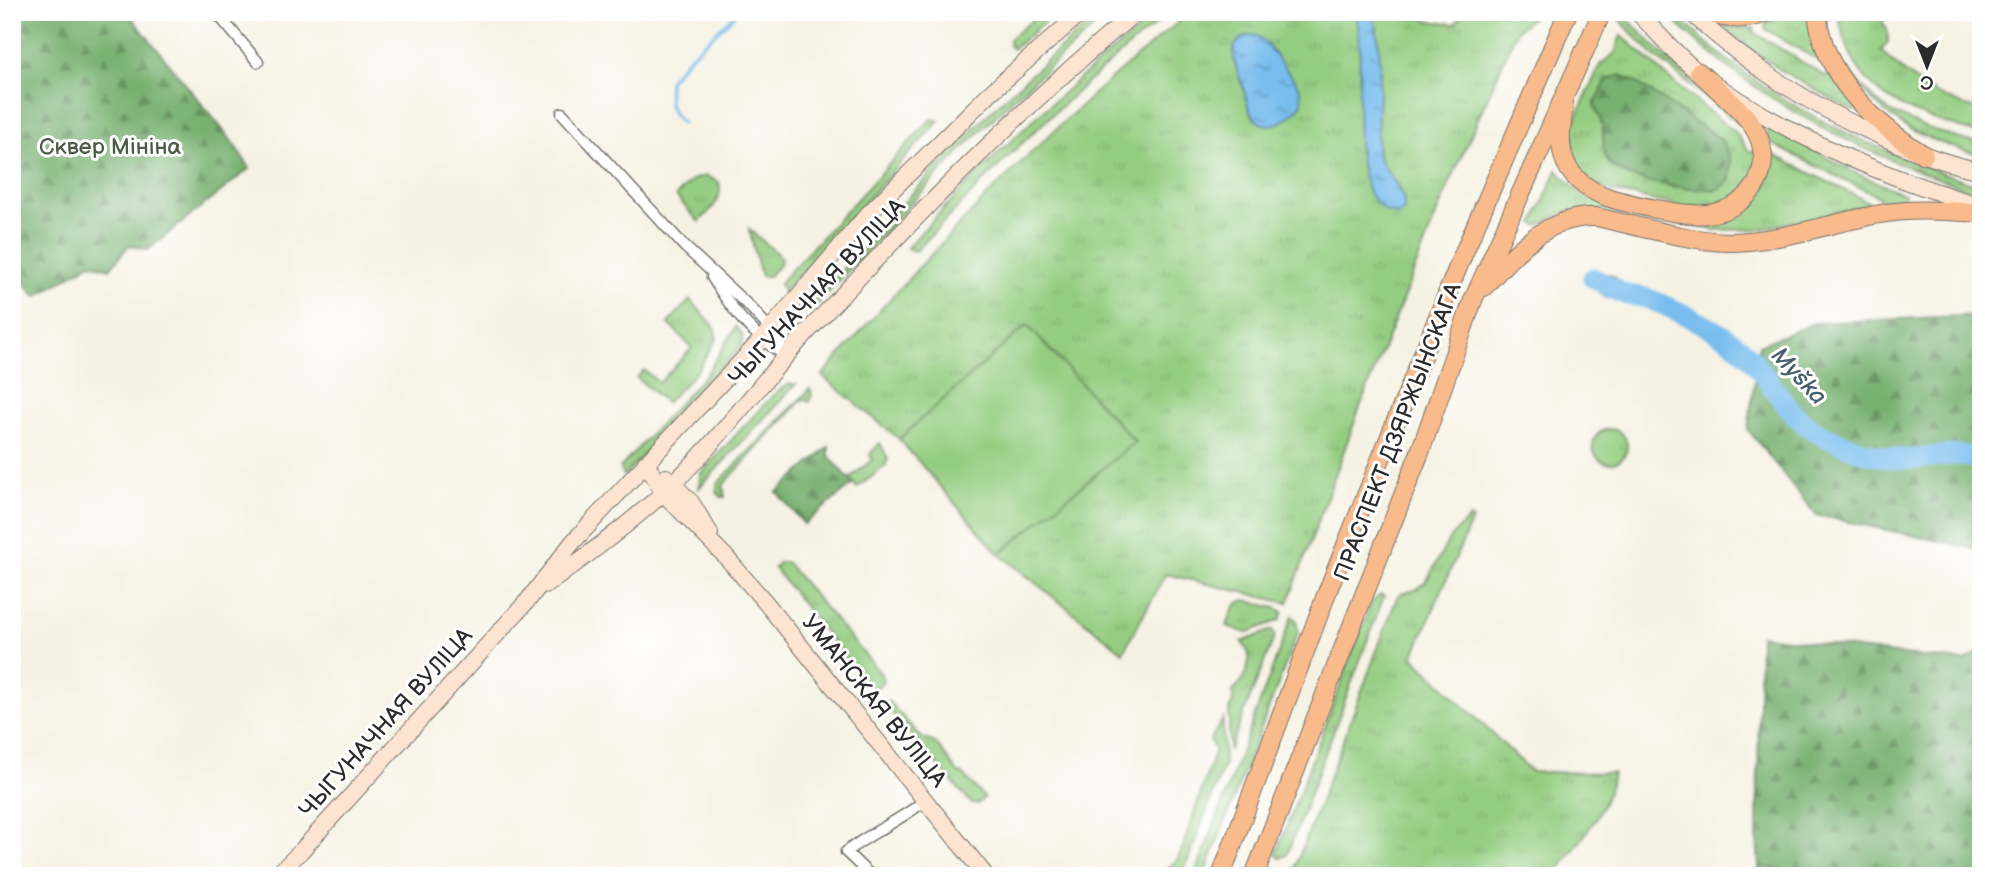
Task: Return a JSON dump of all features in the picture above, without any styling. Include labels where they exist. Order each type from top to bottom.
[{"type":"main road","name":"ЧЫГУНАЧНАЯ ВУЛІЦА","points":[[276,876],[528,600],[572,543],[766,335],[877,205],[989,94],[1082,12]]},
{"type":"main road","name":"ЧЫГУНАЧНАЯ ВУЛІЦА","points":[[528,600],[603,543],[668,488],[889,244],[983,150],[1086,54],[1136,12]]},
{"type":"main road","name":"ПРАСПЕКТ ДЗЯРЖЫНСКАГА","points":[[1254,876],[1420,452],[1473,300],[1602,12]]},
{"type":"main road","points":[[1568,84],[1561,127],[1561,148],[1569,171],[1580,182],[1604,196],[1681,213],[1707,214],[1728,209],[1752,192],[1759,181],[1764,159],[1762,147],[1751,123],[1637,12]]},
{"type":"main road","points":[[1690,12],[1754,67],[1798,95],[1847,121],[1924,155],[1981,171]]},
{"type":"main road","points":[[1707,12],[1737,20],[1769,12]]},
{"type":"main road","points":[[1817,12],[1820,33],[1843,83],[1877,120],[1924,155]]},
{"type":"main road","name":"ПРАСПЕКТ ДЗЯРЖЫНСКАГА","points":[[1221,876],[1328,590],[1462,257],[1566,16]]},
{"type":"main road","points":[[1699,72],[1753,107],[1852,162],[1921,188],[1981,206]]},
{"type":"main road","points":[[1473,300],[1519,248],[1555,225],[1583,216],[1726,242],[1763,240],[1904,211],[1981,213]]},
{"type":"main road","name":"УМАНСКАЯ ВУЛІЦА","points":[[646,462],[668,488],[691,502],[725,556],[986,876]]},
{"type":"street","points":[[216,12],[258,62]]},
{"type":"street","name":"ЧЫГУНАЧНАЯ ВУЛІЦА","points":[[562,113],[708,271],[728,304],[766,335]]},
{"type":"street","points":[[766,335],[786,355]]},
{"type":"street","points":[[871,876],[846,852],[865,837],[909,813],[924,801]]},
{"type":"green space","name":"Сквер Мініна","points":[[12,12],[127,12],[228,136],[250,168],[148,250],[129,245],[110,269],[91,263],[36,297],[12,268]]},
{"type":"green space","points":[[1042,12],[1057,12],[1013,49],[1009,46],[1009,39]]},
{"type":"green space","points":[[1102,12],[1112,12],[1016,96],[961,150],[810,312],[806,309],[957,145],[1012,91]]},
{"type":"green space","points":[[1160,12],[1171,12],[1040,126],[919,248],[915,251],[907,248],[966,185],[1029,124]]},
{"type":"green space","points":[[1191,12],[1416,12],[1428,21],[1455,24],[1464,12],[1539,12],[1517,30],[1441,203],[1360,407],[1288,603],[1166,574],[1123,652],[999,554],[1135,442],[1027,325],[899,439],[822,376],[908,279],[998,185],[1092,96]]},
{"type":"green space","points":[[1612,12],[1621,12],[1690,78],[1737,114],[1755,144],[1741,126],[1651,53]]},
{"type":"green space","points":[[1665,12],[1674,12],[1706,43],[1741,70],[1817,118],[1897,156],[1981,186],[1981,193],[1893,161],[1812,122],[1736,73]]},
{"type":"green space","points":[[1785,12],[1811,12],[1824,64],[1765,29],[1765,25]]},
{"type":"green space","points":[[1838,12],[1877,12],[1887,29],[1888,42],[1881,51],[1927,88],[1953,101],[1981,110],[1981,134],[1907,109],[1870,83],[1856,65],[1845,41]]},
{"type":"green space","points":[[1723,24],[1735,28],[1754,28],[1755,33],[1825,76],[1830,74],[1858,109],[1854,111],[1785,72],[1752,50]]},
{"type":"green space","points":[[1621,35],[1736,133],[1749,151],[1758,152],[1756,177],[1730,203],[1688,208],[1606,190],[1588,181],[1575,163],[1577,161],[1573,152],[1573,125],[1600,65],[1615,53]],"holes":[[[1602,124],[1676,188],[1657,182],[1604,139]]]},
{"type":"green space","points":[[1847,67],[1884,107],[1931,129],[1981,144],[1981,155],[1938,142],[1903,125],[1873,102],[1843,69]]},
{"type":"green space","points":[[1621,75],[1636,82],[1720,139],[1730,158],[1730,180],[1717,190],[1690,188],[1640,179],[1613,167],[1606,158],[1601,122],[1594,105],[1607,80]]},
{"type":"green space","points":[[931,119],[939,121],[783,292],[780,284],[782,280]]},
{"type":"green space","points":[[1764,122],[1855,173],[1905,194],[1904,198],[1881,202],[1879,197],[1770,143]]},
{"type":"green space","points":[[1772,154],[1872,204],[1761,229],[1715,230],[1609,211],[1581,209],[1567,211],[1537,226],[1534,223],[1557,170],[1589,198],[1726,218],[1746,207],[1761,194],[1769,177]]},
{"type":"green space","points":[[705,176],[719,182],[720,194],[699,222],[676,196],[692,180]]},
{"type":"green space","points":[[749,229],[781,257],[780,264],[769,276],[761,276]]},
{"type":"green space","points":[[690,300],[714,326],[717,338],[697,371],[666,403],[637,378],[644,370],[659,383],[692,348],[668,323]]},
{"type":"green space","points":[[1981,315],[1981,550],[1816,515],[1748,430],[1759,345],[1814,323]]},
{"type":"green space","points":[[1027,325],[1135,442],[999,554],[899,439]]},
{"type":"green space","points":[[736,327],[743,336],[742,345],[624,476],[620,468],[707,373]]},
{"type":"green space","points":[[789,384],[796,384],[699,488],[700,474],[775,393]]},
{"type":"green space","points":[[810,389],[812,394],[809,402],[803,399],[723,485],[725,497],[721,497],[717,492],[718,483]]},
{"type":"green space","points":[[1610,429],[1622,434],[1627,446],[1622,458],[1610,463],[1598,458],[1593,446],[1598,434]]},
{"type":"green space","points":[[880,443],[888,459],[885,466],[857,488],[850,478],[872,460],[870,454]]},
{"type":"green space","points":[[829,447],[829,456],[853,484],[804,524],[777,492]]},
{"type":"green space","points":[[1470,518],[1472,520],[1413,657],[1532,772],[1613,773],[1605,801],[1590,827],[1554,876],[1292,876],[1397,597],[1426,582],[1451,536]]},
{"type":"green space","points":[[780,562],[786,562],[881,674],[883,682],[872,691],[774,568]]},
{"type":"green space","points":[[1380,595],[1384,596],[1287,855],[1280,858],[1276,854],[1372,602]]},
{"type":"green space","points":[[1245,600],[1283,612],[1280,620],[1246,633],[1227,626],[1235,607]]},
{"type":"green space","points":[[1292,616],[1296,620],[1298,632],[1204,876],[1195,876]]},
{"type":"green space","points":[[1272,630],[1275,635],[1229,751],[1229,709],[1233,701],[1233,691],[1242,681],[1249,662],[1249,654],[1242,642]]},
{"type":"green space","points":[[1760,635],[1965,661],[1981,651],[1981,876],[1818,876],[1771,868],[1759,870],[1757,835]]},
{"type":"green space","points":[[882,702],[889,702],[922,738],[936,743],[959,774],[962,773],[984,798],[977,804],[972,804]]},
{"type":"green space","points":[[1223,719],[1224,765],[1182,876],[1159,876],[1177,860],[1182,849],[1215,750],[1210,740]]},
{"type":"water","points":[[1355,12],[1372,12],[1377,29],[1380,65],[1378,156],[1402,196],[1404,210],[1398,215],[1378,205],[1366,186],[1360,159],[1360,62]]},
{"type":"water","points":[[1250,35],[1264,41],[1300,89],[1302,103],[1279,123],[1265,125],[1259,122],[1248,107],[1234,51],[1241,39]]},
{"type":"water","points":[[1594,274],[1613,276],[1639,292],[1644,296],[1643,299],[1606,297],[1591,283]]},
{"type":"waterway","points":[[682,123],[670,105],[669,81],[737,12]]},
{"type":"waterway","name":"Муška","points":[[1593,278],[1627,295],[1652,300],[1733,342],[1756,365],[1795,415],[1821,434],[1887,458],[1961,455],[1981,461]]}]
